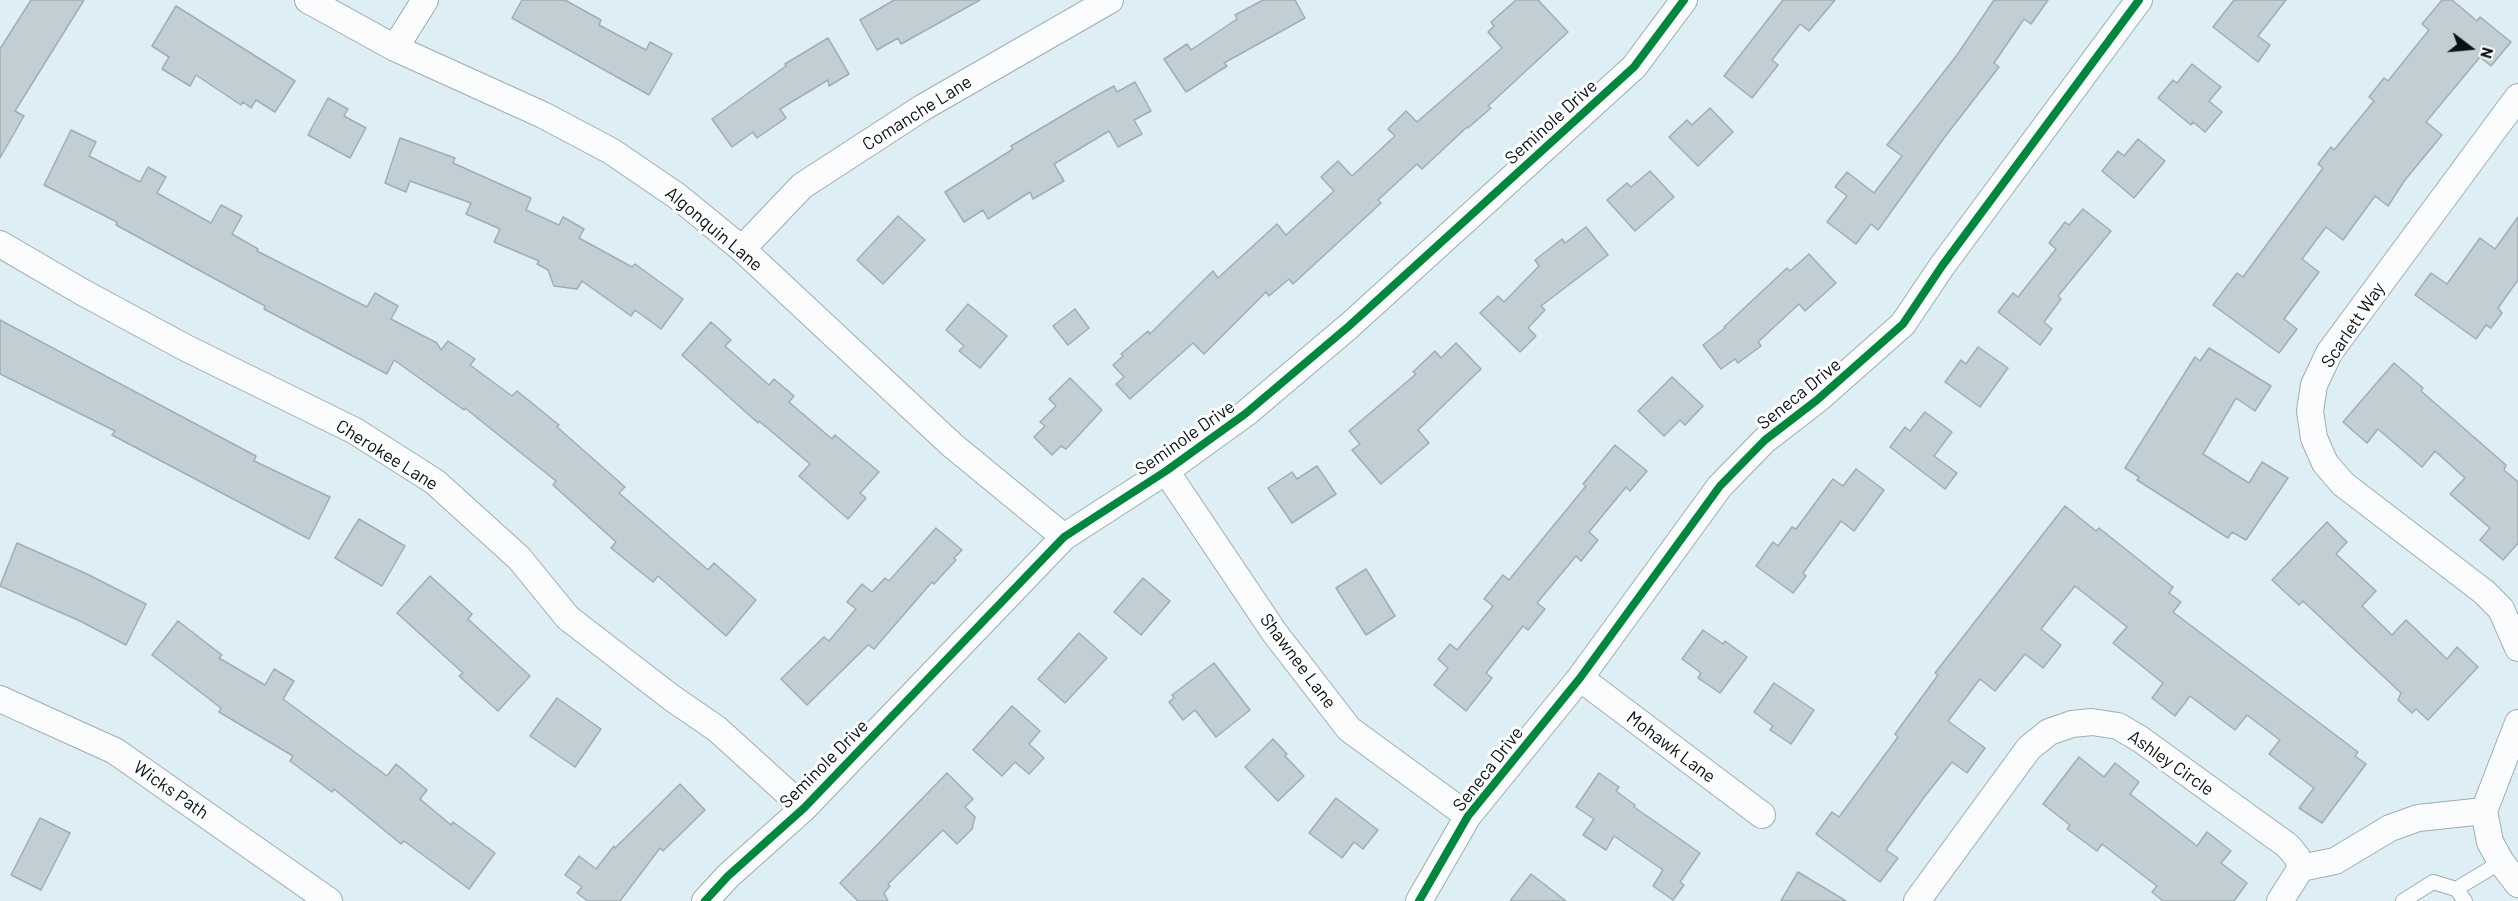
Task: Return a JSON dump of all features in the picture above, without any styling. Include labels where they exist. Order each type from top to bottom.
[{"type":"street","name":"Algonquin Lane","points":[[308,0],[395,48],[543,115],[611,152],[677,196],[742,249],[952,445],[1064,537]]},
{"type":"street","points":[[395,48],[425,0]]},
{"type":"street","name":"Comanche Lane","points":[[742,249],[802,186],[922,108],[1110,0]]},
{"type":"street","name":"Seminole Drive","points":[[705,901],[728,876],[804,808],[1064,537],[1166,471],[1245,414],[1349,326],[1626,75],[1684,0]]},
{"type":"street","name":"Seneca Drive","points":[[1419,901],[1468,816],[1580,678],[1720,486],[1765,440],[1817,400],[1903,324],[1956,247],[2139,0]]},
{"type":"street","name":"Scarlett Way","points":[[2518,97],[2329,353],[2314,385],[2310,411],[2314,438],[2325,463],[2343,484],[2484,592],[2510,604],[2518,648]]},
{"type":"street","name":"Cherokee Lane","points":[[0,244],[84,294],[186,348],[355,431],[435,482],[519,558],[568,618],[717,729],[804,808]]},
{"type":"street","name":"Shawnee Lane","points":[[1166,471],[1274,632],[1349,729],[1468,816]]},
{"type":"street","name":"Mohawk Lane","points":[[1580,678],[1762,815]]},
{"type":"street","name":"Wicks Path","points":[[2,704],[115,751],[330,901]]},
{"type":"street","name":"Ashley Circle","points":[[1917,901],[2029,748],[2049,732],[2072,724],[2092,722],[2118,726],[2140,739],[2288,846],[2297,857],[2301,868]]},
{"type":"street","points":[[2518,723],[2484,811],[2490,842],[2501,862],[2518,884]]},
{"type":"street","points":[[2280,901],[2301,868],[2335,861],[2390,828],[2418,818],[2484,811]]},
{"type":"lane","points":[[2457,889],[2501,862]]},
{"type":"lane","points":[[2403,901],[2433,882],[2457,889],[2465,901]]},
{"type":"building","points":[[31,0],[84,0],[15,111],[24,116],[0,158],[0,49]]},
{"type":"building","points":[[522,0],[565,0],[601,20],[599,25],[646,50],[650,42],[672,54],[649,95],[512,18]]},
{"type":"building","points":[[894,0],[980,0],[901,44],[898,38],[877,50],[860,20]]},
{"type":"building","points":[[1263,0],[1295,0],[1305,18],[1224,63],[1227,66],[1186,92],[1164,59],[1187,44],[1191,50],[1237,19],[1235,15]]},
{"type":"building","points":[[1516,0],[1538,0],[1568,32],[1488,106],[1491,108],[1422,169],[1417,164],[1378,200],[1381,203],[1293,284],[1289,279],[1269,296],[1266,292],[1204,354],[1193,343],[1130,399],[1116,384],[1124,377],[1113,365],[1123,356],[1121,354],[1148,331],[1150,334],[1213,271],[1218,278],[1277,224],[1286,235],[1334,191],[1321,177],[1338,161],[1352,176],[1395,136],[1388,129],[1406,111],[1417,122],[1502,48],[1488,32],[1494,26],[1491,22]]},
{"type":"building","points":[[1783,0],[1835,0],[1809,31],[1800,24],[1772,60],[1778,65],[1752,98],[1724,76]]},
{"type":"building","points":[[1994,0],[2048,0],[2031,24],[2024,19],[1994,63],[1999,67],[1944,138],[1878,230],[1871,224],[1856,244],[1827,222],[1847,196],[1835,187],[1847,172],[1874,193],[1902,156],[1887,145],[1957,55]]},
{"type":"building","points":[[2234,0],[2286,0],[2258,36],[2270,45],[2258,62],[2213,27]]},
{"type":"building","points":[[2442,0],[2452,0],[2477,21],[2480,17],[2511,42],[2491,66],[2480,57],[2426,122],[2442,135],[2405,180],[2388,206],[2375,196],[2343,240],[2326,227],[2302,259],[2319,272],[2284,319],[2297,329],[2279,353],[2213,305],[2237,273],[2243,277],[2323,168],[2318,164],[2331,147],[2334,150],[2374,101],[2369,97],[2384,78],[2388,81],[2429,30],[2422,24]]},
{"type":"building","points":[[176,6],[295,81],[275,112],[256,100],[251,108],[243,102],[241,105],[196,75],[190,86],[162,69],[169,57],[152,46]]},
{"type":"building","points":[[828,38],[849,74],[829,86],[828,80],[780,109],[786,118],[757,138],[753,132],[732,147],[712,119],[786,66],[785,64]]},
{"type":"building","points":[[2192,64],[2221,87],[2209,101],[2222,112],[2205,132],[2193,122],[2191,125],[2158,98],[2173,80],[2177,83]]},
{"type":"building","points":[[1135,82],[1151,111],[1134,120],[1142,134],[1118,147],[1109,131],[1054,164],[1064,181],[1033,199],[1030,192],[988,219],[983,210],[964,222],[945,192],[1013,149],[1011,146],[1092,98],[1114,86],[1117,92]]},
{"type":"building","points":[[328,98],[348,109],[344,116],[366,128],[350,158],[308,135]]},
{"type":"building","points":[[1710,108],[1733,132],[1698,166],[1669,137],[1687,120],[1692,125]]},
{"type":"building","points":[[71,130],[96,142],[89,156],[140,182],[148,167],[166,177],[157,193],[211,223],[221,205],[242,216],[232,234],[258,249],[257,251],[367,307],[375,293],[398,306],[391,319],[437,343],[441,350],[448,341],[475,359],[470,365],[512,396],[517,391],[559,425],[557,427],[625,487],[619,493],[708,570],[714,563],[756,600],[726,636],[658,576],[653,582],[611,548],[616,542],[553,485],[556,481],[465,408],[464,410],[394,360],[387,374],[264,309],[265,306],[116,225],[117,222],[44,185]]},
{"type":"building","points":[[400,138],[455,158],[453,163],[531,198],[526,210],[559,225],[563,217],[584,229],[579,238],[632,267],[635,264],[683,299],[661,329],[635,310],[631,316],[582,281],[577,289],[554,286],[548,270],[537,264],[539,261],[494,242],[500,229],[466,214],[471,203],[410,181],[406,192],[385,183]]},
{"type":"building","points":[[2138,139],[2165,161],[2134,198],[2102,171],[2118,151],[2124,156]]},
{"type":"building","points":[[1650,171],[1674,197],[1635,231],[1607,200],[1627,183],[1631,187]]},
{"type":"building","points":[[2083,209],[2111,231],[2058,296],[2061,299],[2044,322],[2052,329],[2040,345],[1998,312],[2013,293],[2018,297],[2056,249],[2049,243],[2065,222],[2069,225]]},
{"type":"building","points":[[898,216],[925,240],[883,284],[857,260]]},
{"type":"building","points":[[2518,217],[2518,280],[2498,308],[2502,313],[2491,328],[2486,325],[2476,339],[2415,295],[2431,273],[2447,284],[2480,238],[2495,249]]},
{"type":"building","points":[[1586,227],[1608,255],[1541,306],[1545,310],[1528,328],[1536,336],[1520,352],[1480,313],[1498,296],[1504,302],[1539,266],[1535,260],[1562,239],[1565,243]]},
{"type":"building","points":[[1809,254],[1836,283],[1805,311],[1799,304],[1758,342],[1761,346],[1738,363],[1735,359],[1721,369],[1703,345],[1725,328],[1787,268],[1790,271]]},
{"type":"building","points":[[968,304],[1007,336],[980,368],[959,351],[964,346],[946,330]]},
{"type":"building","points":[[1075,309],[1089,328],[1068,345],[1053,326]]},
{"type":"building","points":[[0,320],[256,456],[254,461],[330,497],[309,539],[112,435],[115,431],[0,374]]},
{"type":"building","points":[[711,322],[731,340],[725,346],[769,385],[774,379],[794,396],[789,402],[832,439],[835,435],[879,472],[860,493],[866,498],[848,519],[799,476],[810,464],[759,421],[758,423],[682,355]]},
{"type":"building","points":[[1456,343],[1481,369],[1418,430],[1429,443],[1381,484],[1352,450],[1360,444],[1349,431],[1416,374],[1413,372],[1435,351],[1441,358]]},
{"type":"building","points":[[1978,347],[2008,368],[1980,407],[1945,382],[1961,360],[1966,364]]},
{"type":"building","points":[[2209,348],[2271,386],[2255,411],[2236,398],[2203,454],[2249,483],[2262,462],[2288,478],[2246,540],[2232,532],[2228,538],[2137,480],[2139,477],[2125,468],[2195,357],[2200,361]]},
{"type":"building","points":[[2394,363],[2423,388],[2421,391],[2506,465],[2504,470],[2518,482],[2518,543],[2503,560],[2480,540],[2490,528],[2450,494],[2465,478],[2435,451],[2422,467],[2378,429],[2367,443],[2343,422]]},
{"type":"building","points":[[1672,377],[1703,406],[1685,425],[1680,420],[1664,436],[1638,411]]},
{"type":"building","points":[[1070,378],[1102,410],[1066,449],[1061,446],[1052,455],[1034,437],[1045,426],[1040,422],[1056,406],[1049,399]]},
{"type":"building","points":[[1925,412],[1952,432],[1934,456],[1957,473],[1945,489],[1890,447],[1905,427],[1910,431]]},
{"type":"building","points":[[1615,445],[1647,471],[1630,491],[1626,487],[1589,532],[1598,540],[1581,561],[1576,556],[1537,603],[1545,609],[1528,630],[1523,626],[1486,673],[1492,678],[1466,711],[1434,685],[1448,668],[1438,659],[1450,644],[1457,650],[1493,606],[1484,599],[1503,575],[1509,580],[1586,486],[1583,484]]},
{"type":"building","points":[[1317,466],[1336,494],[1292,523],[1268,488],[1292,472],[1297,479]]},
{"type":"building","points":[[1856,469],[1884,490],[1854,531],[1841,521],[1803,573],[1806,576],[1793,593],[1756,566],[1773,542],[1778,546],[1792,527],[1796,529],[1833,479],[1843,486]]},
{"type":"building","points":[[2065,506],[2096,531],[2099,528],[2173,587],[2169,593],[2181,602],[2173,612],[2358,752],[2355,756],[2366,764],[2322,823],[2299,808],[2314,788],[2269,754],[2280,740],[2247,715],[2235,730],[2190,696],[2175,716],[2152,698],[2163,683],[2113,643],[2127,627],[2075,586],[2041,629],[2061,645],[2043,668],[2025,654],[1995,691],[1980,679],[1948,721],[1985,748],[1967,773],[1952,762],[1925,796],[1886,850],[1898,858],[1880,882],[1816,834],[1832,812],[1839,817],[1898,737],[1895,734],[1938,675],[1935,673]]},
{"type":"building","points":[[359,519],[405,546],[382,586],[335,558]]},
{"type":"building","points":[[2327,522],[2347,542],[2336,554],[2376,591],[2362,606],[2392,635],[2406,620],[2447,659],[2457,647],[2478,667],[2428,720],[2416,709],[2412,713],[2398,700],[2401,693],[2303,601],[2299,605],[2272,580]]},
{"type":"building","points":[[936,528],[962,550],[954,558],[956,560],[934,584],[932,582],[874,649],[868,645],[807,705],[781,679],[824,637],[829,641],[856,609],[847,602],[862,584],[872,592],[885,578],[889,581]]},
{"type":"building","points":[[17,543],[87,574],[146,604],[126,645],[80,621],[0,586]]},
{"type":"building","points":[[1366,569],[1395,616],[1366,635],[1336,588]]},
{"type":"building","points":[[430,576],[472,614],[468,619],[530,676],[498,711],[459,676],[463,673],[397,613]]},
{"type":"building","points":[[1143,578],[1170,601],[1141,635],[1114,612]]},
{"type":"building","points":[[178,621],[222,655],[219,658],[265,685],[274,669],[294,681],[283,699],[387,776],[396,764],[427,790],[420,799],[451,825],[453,822],[495,853],[469,889],[404,841],[401,844],[334,789],[332,792],[290,761],[293,756],[219,712],[221,708],[152,655]]},
{"type":"building","points":[[1703,630],[1723,644],[1725,641],[1747,657],[1720,693],[1698,678],[1701,673],[1682,659]]},
{"type":"building","points":[[1079,633],[1107,658],[1065,703],[1038,679]]},
{"type":"building","points":[[1214,663],[1250,710],[1216,737],[1195,710],[1183,720],[1169,702],[1174,698],[1172,695]]},
{"type":"building","points":[[1774,683],[1814,710],[1791,744],[1770,730],[1773,726],[1754,712]]},
{"type":"building","points":[[557,698],[601,729],[575,767],[530,736]]},
{"type":"building","points":[[1012,706],[1040,731],[1029,744],[1044,758],[1029,774],[1015,762],[1002,776],[973,750]]},
{"type":"building","points":[[1273,739],[1304,776],[1278,801],[1245,767]]},
{"type":"building","points":[[2079,757],[2104,777],[2115,763],[2139,782],[2130,794],[2197,846],[2207,832],[2231,851],[2221,863],[2247,883],[2234,901],[2163,901],[2152,892],[2157,886],[2102,844],[2097,851],[2067,829],[2070,825],[2043,804]]},
{"type":"building","points":[[947,773],[973,799],[965,807],[975,817],[972,829],[957,844],[943,830],[888,884],[890,886],[884,893],[888,901],[858,901],[840,883]]},
{"type":"building","points":[[1599,773],[1619,787],[1616,791],[1635,805],[1634,807],[1700,853],[1680,882],[1684,885],[1673,900],[1653,886],[1663,870],[1614,836],[1606,850],[1583,835],[1594,819],[1576,807]]},
{"type":"building","points":[[680,784],[705,810],[663,851],[660,848],[620,901],[588,901],[577,893],[582,887],[565,875],[579,856],[596,869],[614,846],[615,848]]},
{"type":"building","points":[[1336,798],[1378,830],[1363,849],[1354,842],[1342,858],[1309,833]]},
{"type":"building","points":[[40,818],[70,833],[41,890],[11,875]]},
{"type":"building","points":[[1798,872],[1846,901],[1781,901]]},
{"type":"building","points":[[1531,874],[1566,901],[1510,901]]},
{"type":"cycle path","points":[[705,901],[728,876],[804,808],[1064,537],[1166,471],[1245,414],[1349,326],[1634,67],[1684,0]]},
{"type":"cycle path","points":[[1419,901],[1468,816],[1580,678],[1720,486],[1765,440],[1817,400],[1903,324],[1942,266],[2139,0]]}]
